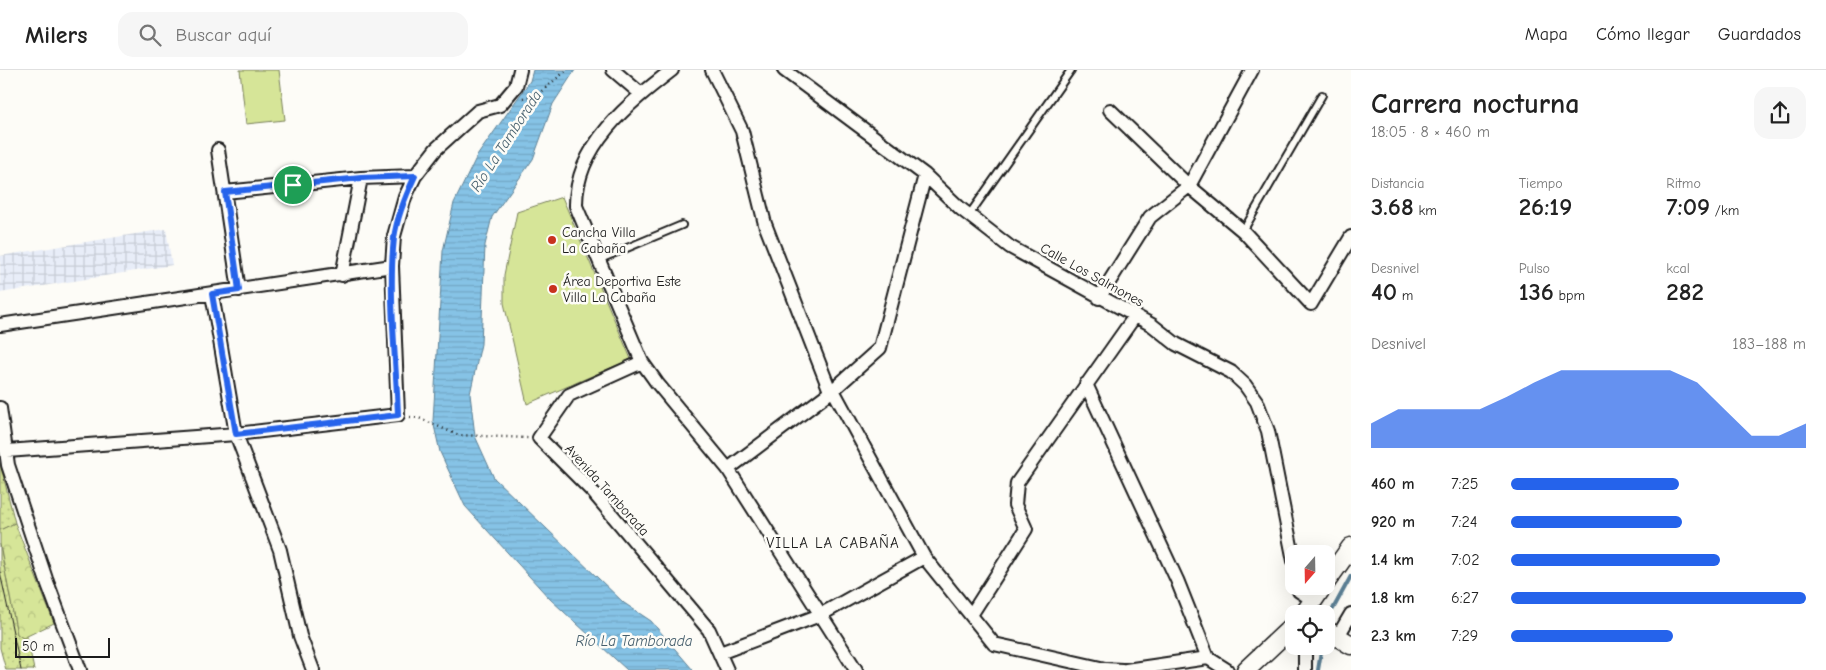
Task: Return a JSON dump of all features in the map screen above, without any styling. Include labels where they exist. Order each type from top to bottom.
[{"type":"main road","points":[[1335,569],[1351,547]]},
{"type":"main road","points":[[1246,670],[1285,633]]},
{"type":"street","points":[[7,451],[236,434],[398,415],[392,266],[394,236],[405,197],[415,176],[436,149],[478,112],[500,105],[516,86],[520,70]]},
{"type":"street","points":[[613,70],[640,94]]},
{"type":"street","points":[[672,70],[640,94],[605,129],[582,169],[576,190],[576,206],[642,362],[728,469],[856,670]]},
{"type":"street","points":[[712,70],[742,131],[765,224],[832,391],[924,557],[994,644],[1105,669],[1122,670]]},
{"type":"street","name":"Calle Los Salmones","points":[[784,70],[925,175],[969,215],[1010,247],[1099,298],[1152,325],[1176,344],[1231,372],[1245,385],[1257,402],[1270,440],[1291,545]]},
{"type":"street","points":[[1099,298],[1150,217],[1189,186],[1252,70]]},
{"type":"street","points":[[1110,110],[1189,186],[1243,231],[1311,304],[1351,237]]},
{"type":"street","points":[[218,150],[239,290]]},
{"type":"street","points":[[728,469],[832,391],[880,348],[925,175]]},
{"type":"street","points":[[225,192],[361,178],[415,176]]},
{"type":"street","points":[[342,275],[361,178]]},
{"type":"street","points":[[0,325],[392,266]]},
{"type":"street","points":[[212,294],[236,434],[280,550],[300,636],[313,670]]},
{"type":"street","points":[[971,615],[1026,528],[1015,505],[1017,482],[1136,316]]},
{"type":"street","points":[[540,438],[568,395],[642,362]]},
{"type":"street","points":[[1086,384],[1170,564],[1208,658],[1226,670]]},
{"type":"street","points":[[0,408],[8,465],[80,670]]},
{"type":"street","name":"Avenida Tamborada","points":[[540,438],[592,491],[709,630],[727,670]]},
{"type":"street","points":[[720,653],[820,615],[924,557]]},
{"type":"street","points":[[1338,637],[1351,614]]},
{"type":"street","points":[[1305,655],[1305,670]]},
{"type":"street","points":[[1126,670],[1208,658]]},
{"type":"lane","points":[[969,215],[1071,70]]},
{"type":"lane","points":[[1243,231],[1322,95]]},
{"type":"lane","points":[[598,260],[682,225]]},
{"type":"path","points":[[500,105],[538,94],[567,70]]},
{"type":"path","points":[[398,415],[419,418],[458,435],[540,438]]},
{"type":"shaded area","points":[[166,229],[172,265],[0,293],[0,256]]},
{"type":"green space","points":[[240,70],[279,70],[285,120],[246,124]]},
{"type":"green space","name":"Área Deportiva Este Villa La Cabaña","points":[[562,197],[631,359],[527,404],[504,303],[504,275],[517,212]]},
{"type":"green space","points":[[0,463],[15,523],[0,530]]},
{"type":"green space","points":[[15,523],[54,623],[23,638],[17,634],[0,544],[0,530]]},
{"type":"green space","points":[[0,544],[17,634],[23,638],[27,636],[34,670],[6,670],[0,648]]},
{"type":"water","name":"Río La Tamborada","points":[[533,70],[575,70],[553,104],[533,159],[492,217],[485,245],[481,344],[470,394],[475,436],[494,478],[624,603],[651,621],[693,670],[627,670],[550,599],[465,506],[440,452],[433,421],[443,251],[454,203],[477,156],[530,81]]},
{"type":"waterway","points":[[1335,605],[1351,576]]},
{"type":"waterway","points":[[1318,670],[1320,655]]},
{"type":"tram line","points":[[0,572],[21,670]]},
{"type":"place","name":"Cancha Villa La Cabaña","points":[[552,240]]},
{"type":"place","name":"Área Deportiva Este Villa La Cabaña","points":[[553,289]]},
{"type":"district","name":"VILLA LA CABAÑA","points":[[833,543]]},
{"type":"route","points":[[415,176],[405,197],[394,236],[392,266],[398,415],[236,434],[212,294],[239,290],[225,192],[293,185],[361,178],[415,176]]}]
